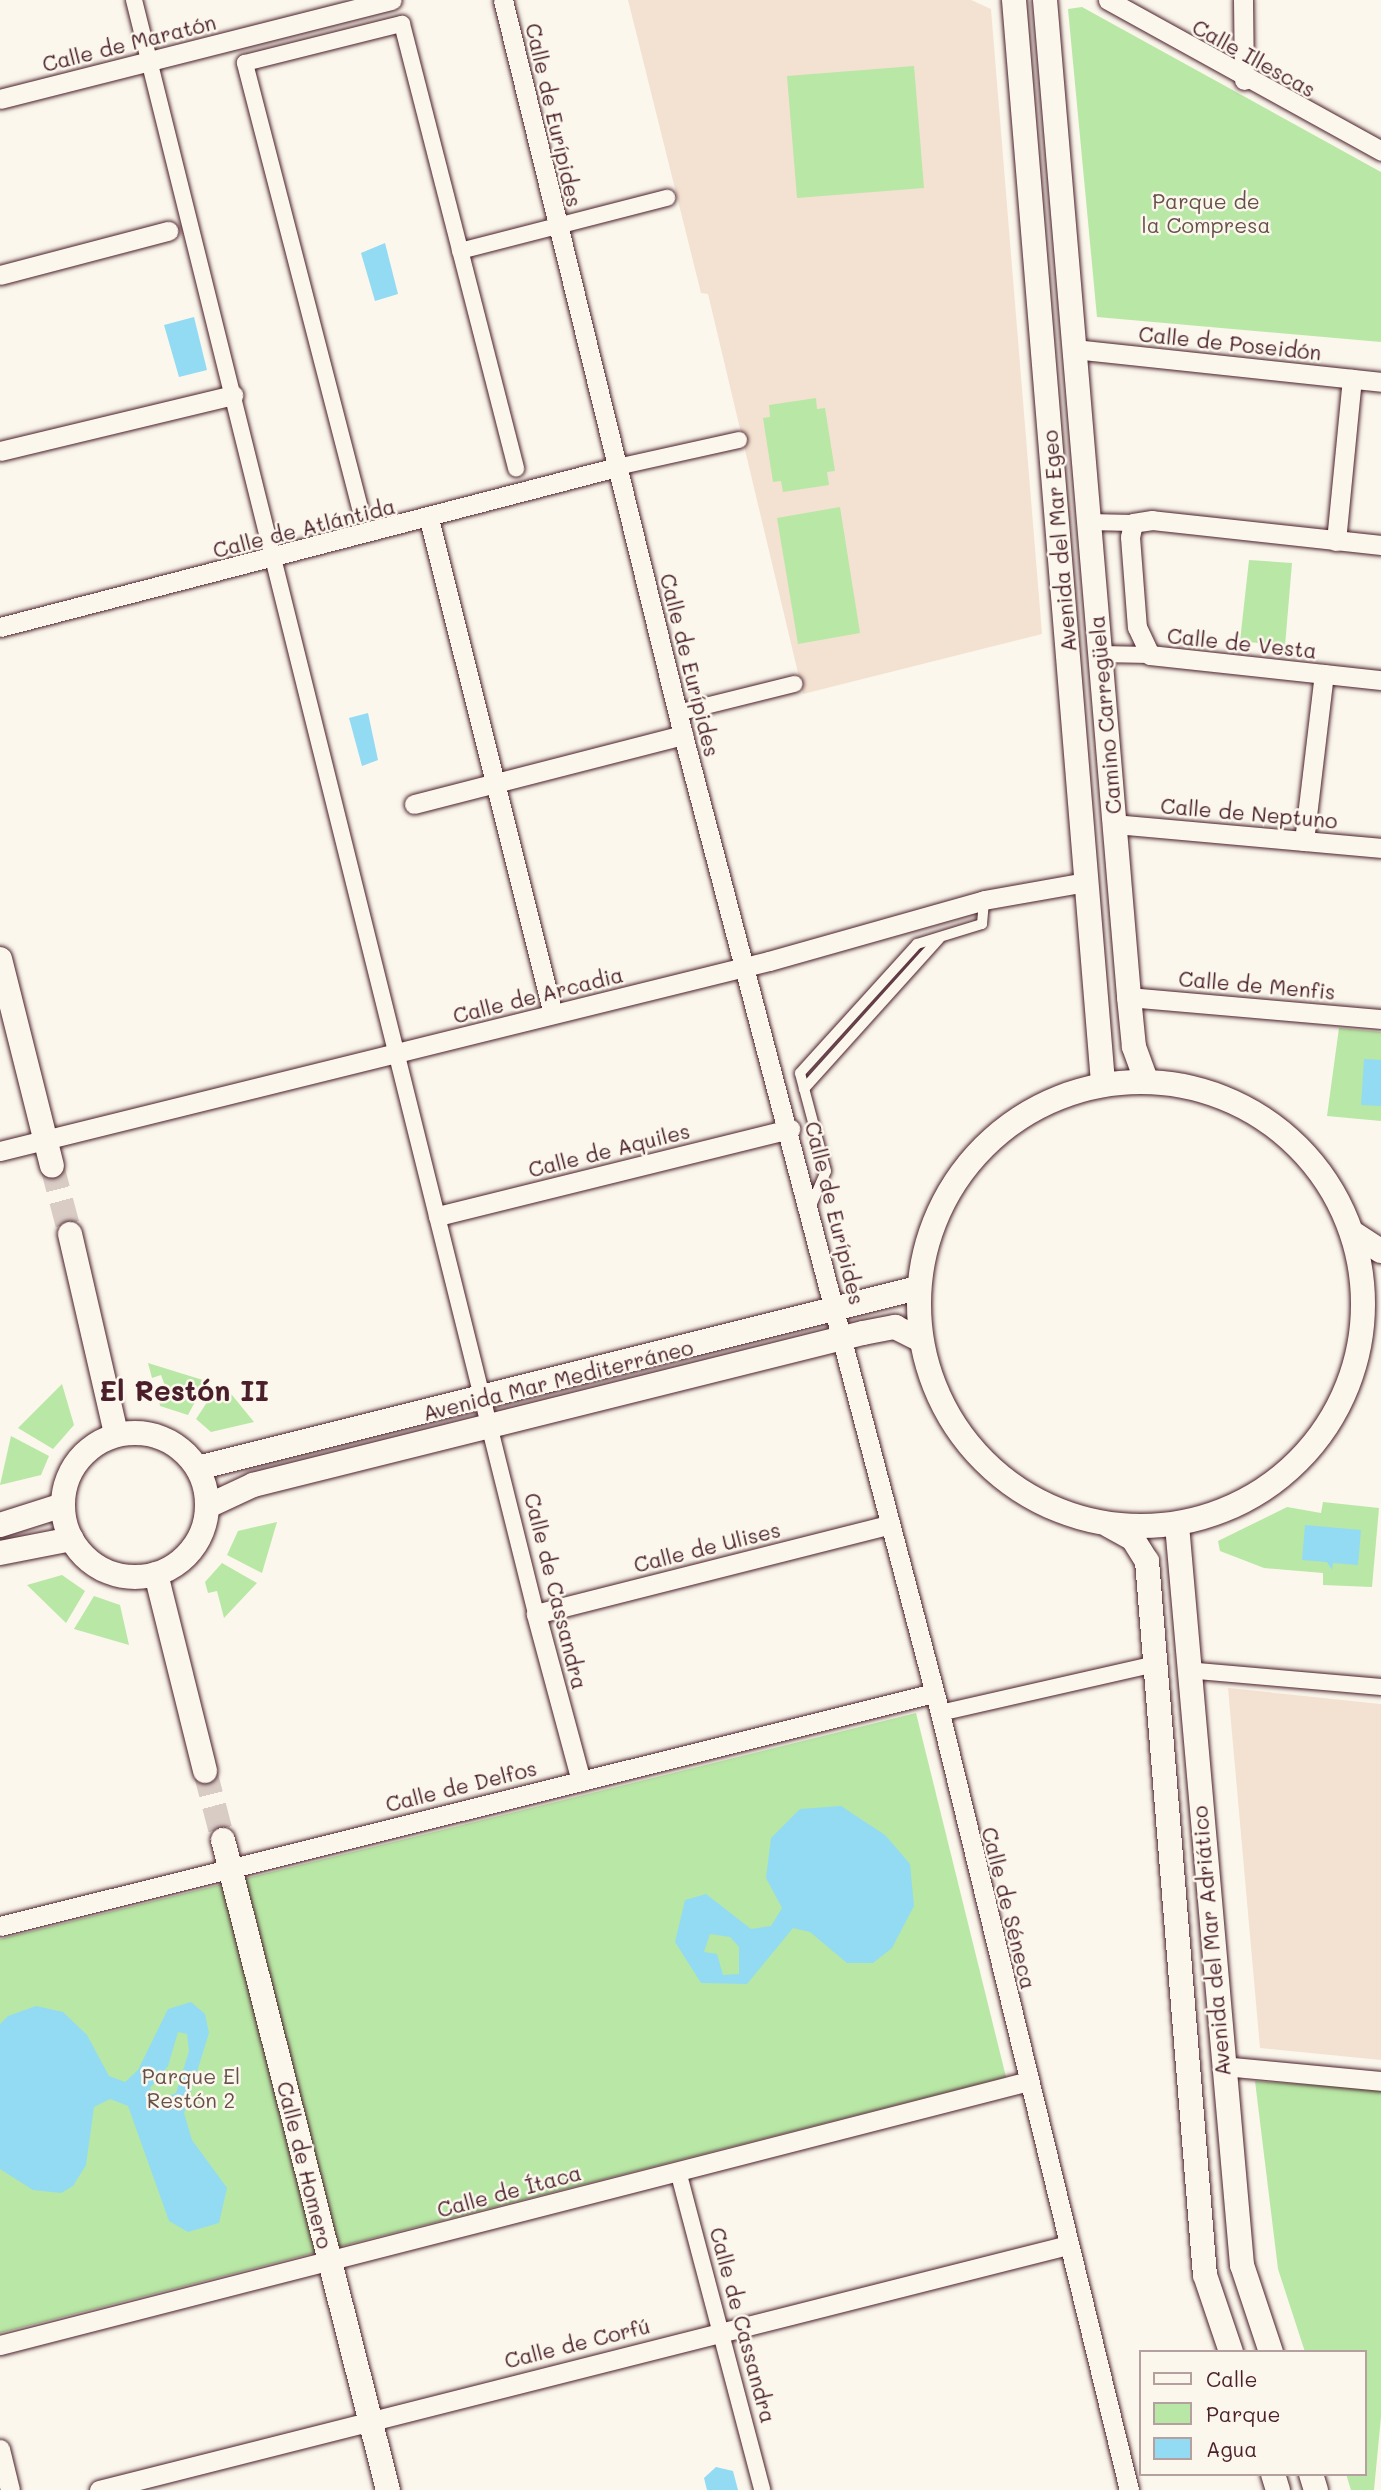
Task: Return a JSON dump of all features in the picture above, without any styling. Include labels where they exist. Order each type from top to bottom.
[{"type":"street","name":"Calle de Cassandra","points":[[134,0],[581,1781]]},
{"type":"street","name":"Calle de Maratón","points":[[0,100],[392,0]]},
{"type":"street","name":"Calle de Eurípides","points":[[503,0],[677,713],[747,966],[842,1338]]},
{"type":"street","name":"Avenida del Mar Egeo","points":[[1014,0],[1103,1083]]},
{"type":"street","points":[[1045,0],[1074,349]]},
{"type":"street","name":"Calle Illescas","points":[[1108,0],[1244,80],[1381,151]]},
{"type":"street","points":[[1243,0],[1244,80]]},
{"type":"street","points":[[309,20],[315,46]]},
{"type":"street","points":[[360,508],[245,63],[402,24],[516,469]]},
{"type":"street","points":[[460,251],[667,198]]},
{"type":"street","points":[[0,275],[168,231]]},
{"type":"street","name":"Calle de Poseidón","points":[[1074,349],[1381,382]]},
{"type":"street","name":"Camino Carregüela","points":[[1074,349],[1129,997],[1134,1047],[1146,1080]]},
{"type":"street","points":[[1336,541],[1352,379]]},
{"type":"street","points":[[0,452],[233,395]]},
{"type":"street","points":[[617,467],[739,440]]},
{"type":"street","name":"Calle de Atlántida","points":[[0,627],[429,519],[617,467]]},
{"type":"street","points":[[429,519],[553,1014]]},
{"type":"street","points":[[1088,522],[1133,523],[1381,545]]},
{"type":"street","name":"Calle de Vesta","points":[[1133,523],[1137,628],[1150,654],[1381,680]]},
{"type":"street","points":[[1100,654],[1150,654]]},
{"type":"street","points":[[1304,841],[1324,674]]},
{"type":"street","points":[[677,713],[794,684]]},
{"type":"street","points":[[414,804],[683,735]]},
{"type":"street","name":"Calle de Neptuno","points":[[1114,824],[1381,848]]},
{"type":"street","name":"Calle de Arcadia","points":[[0,1152],[747,966],[984,900],[1087,882]]},
{"type":"street","points":[[0,959],[52,1166]]},
{"type":"street","name":"Calle de Menfis","points":[[1129,997],[1381,1019]]},
{"type":"street","points":[[1146,1080],[1233,1100],[1285,1132],[1326,1178],[1353,1233],[1372,1285],[1360,1352],[1328,1425],[1295,1467],[1241,1505],[1177,1525],[1107,1525],[1041,1504],[984,1463],[943,1406],[921,1340],[918,1288],[938,1209],[959,1173],[1001,1129],[1103,1083],[1146,1080]]},
{"type":"street","name":"Calle de Aquiles","points":[[438,1216],[790,1129]]},
{"type":"street","points":[[1353,1233],[1381,1251]]},
{"type":"street","points":[[70,1234],[116,1434]]},
{"type":"street","name":"Avenida Mar Mediterráneo","points":[[208,1506],[253,1485],[487,1412],[918,1288]]},
{"type":"street","name":"Avenida Mar Mediterráneo","points":[[198,1468],[895,1328],[921,1340]]},
{"type":"street","name":"Calle de Séneca","points":[[842,1338],[940,1713],[1129,2490]]},
{"type":"street","points":[[148,1433],[176,1445],[198,1468],[208,1506],[193,1548],[156,1574],[117,1575],[91,1561],[72,1539],[63,1505],[76,1466],[89,1449],[116,1434],[148,1433]]},
{"type":"street","points":[[0,1525],[63,1505]]},
{"type":"street","name":"Calle de Ulises","points":[[537,1614],[889,1525]]},
{"type":"street","name":"Avenida del Mar Adriático","points":[[1107,1525],[1133,1539],[1147,1561],[1205,2275],[1230,2350]]},
{"type":"street","name":"Avenida del Mar Adriático","points":[[1177,1525],[1186,1670],[1242,2265],[1270,2350]]},
{"type":"street","points":[[0,1552],[72,1539]]},
{"type":"street","points":[[156,1574],[205,1771]]},
{"type":"street","points":[[940,1713],[1155,1664]]},
{"type":"street","points":[[1186,1670],[1381,1687]]},
{"type":"street","name":"Calle de Delfos","points":[[0,1926],[934,1693]]},
{"type":"street","name":"Calle de Homero","points":[[223,1840],[388,2490]]},
{"type":"street","points":[[1223,2066],[1381,2081]]},
{"type":"street","name":"Calle de Ítaca","points":[[0,2345],[1029,2081]]},
{"type":"street","name":"Calle de Cassandra","points":[[678,2171],[762,2490]]},
{"type":"street","name":"Calle de Corfú","points":[[99,2490],[370,2418],[1068,2245]]},
{"type":"street","points":[[0,2449],[10,2490]]},
{"type":"lane","points":[[810,1209],[826,1171],[800,1073],[865,998],[917,944],[982,924],[984,900]]},
{"type":"lane","points":[[804,1089],[939,939]]},
{"type":"shaded area","points":[[628,0],[971,0],[991,9],[1042,634],[803,694],[708,294],[701,293]]},
{"type":"shaded area","points":[[1228,1688],[1381,1704],[1381,2060],[1260,2048]]},
{"type":"green space","name":"Parque de la Compresa","points":[[1082,7],[1381,172],[1381,342],[1097,317],[1068,9]]},
{"type":"green space","points":[[914,66],[924,188],[797,198],[787,76]]},
{"type":"green space","points":[[816,398],[817,409],[825,408],[835,471],[827,472],[829,485],[783,492],[781,481],[773,482],[763,418],[770,417],[769,405]]},
{"type":"green space","points":[[840,507],[860,633],[798,644],[777,518]]},
{"type":"green space","points":[[1249,560],[1292,563],[1285,646],[1240,641]]},
{"type":"green space","points":[[1339,1028],[1381,1032],[1381,1121],[1327,1116]]},
{"type":"green space","points":[[148,1363],[206,1381],[188,1415],[160,1406],[158,1394],[167,1391],[161,1375],[152,1378]]},
{"type":"green space","points":[[62,1384],[74,1425],[53,1449],[18,1428]]},
{"type":"green space","points":[[217,1387],[232,1395],[254,1422],[211,1432],[196,1419]]},
{"type":"green space","points":[[11,1436],[49,1456],[41,1475],[0,1485]]},
{"type":"green space","points":[[1323,1502],[1379,1508],[1372,1587],[1323,1585],[1323,1573],[1264,1568],[1220,1551],[1218,1541],[1287,1507],[1321,1513]]},
{"type":"green space","points":[[277,1522],[262,1573],[227,1555],[238,1531]]},
{"type":"green space","points":[[222,1563],[257,1583],[224,1618],[217,1591],[208,1593],[205,1582]]},
{"type":"green space","points":[[62,1575],[85,1591],[66,1623],[27,1585]]},
{"type":"green space","points":[[94,1596],[120,1605],[129,1645],[74,1629]]},
{"type":"green space","name":"Parque El Restón 2","points":[[916,1713],[1006,2077],[0,2333],[0,1939]]},
{"type":"green space","points":[[1255,2081],[1381,2090],[1381,2417],[1374,2490],[1351,2490],[1347,2476],[1367,2476],[1367,2350],[1304,2350],[1278,2269]]},
{"type":"water","points":[[385,243],[398,294],[375,301],[361,253]]},
{"type":"water","points":[[194,317],[207,370],[179,377],[164,325]]},
{"type":"water","points":[[368,713],[378,760],[362,766],[349,718]]},
{"type":"water","points":[[1364,1059],[1381,1060],[1381,1106],[1361,1105]]},
{"type":"water","points":[[1305,1525],[1361,1530],[1358,1565],[1333,1563],[1332,1570],[1327,1562],[1302,1560]]},
{"type":"water","points":[[841,1806],[885,1835],[910,1864],[914,1906],[892,1948],[873,1963],[847,1963],[810,1932],[793,1928],[747,1984],[701,1983],[675,1942],[685,1900],[706,1894],[751,1929],[771,1926],[782,1908],[766,1878],[771,1838],[800,1809]],"holes":[[[710,1934],[730,1937],[739,1947],[739,1974],[723,1975],[717,1954],[704,1952]]]},
{"type":"water","points":[[191,2002],[205,2014],[209,2033],[184,2113],[192,2140],[227,2188],[219,2223],[188,2232],[169,2221],[128,2106],[110,2099],[94,2107],[86,2165],[73,2186],[61,2193],[33,2190],[0,2169],[0,2024],[8,2016],[36,2006],[63,2012],[87,2035],[109,2076],[125,2082],[138,2070],[168,2009]],"holes":[[[178,2032],[187,2034],[189,2051],[176,2093],[159,2100],[150,2088],[168,2066]]]},
{"type":"water","points":[[716,2467],[733,2471],[738,2490],[707,2490],[704,2478]]},
{"type":"tunnel","points":[[52,1166],[70,1234]]},
{"type":"tunnel","points":[[205,1771],[223,1840]]},
{"type":"district","name":"El Restón II","points":[[184,1390]]}]
